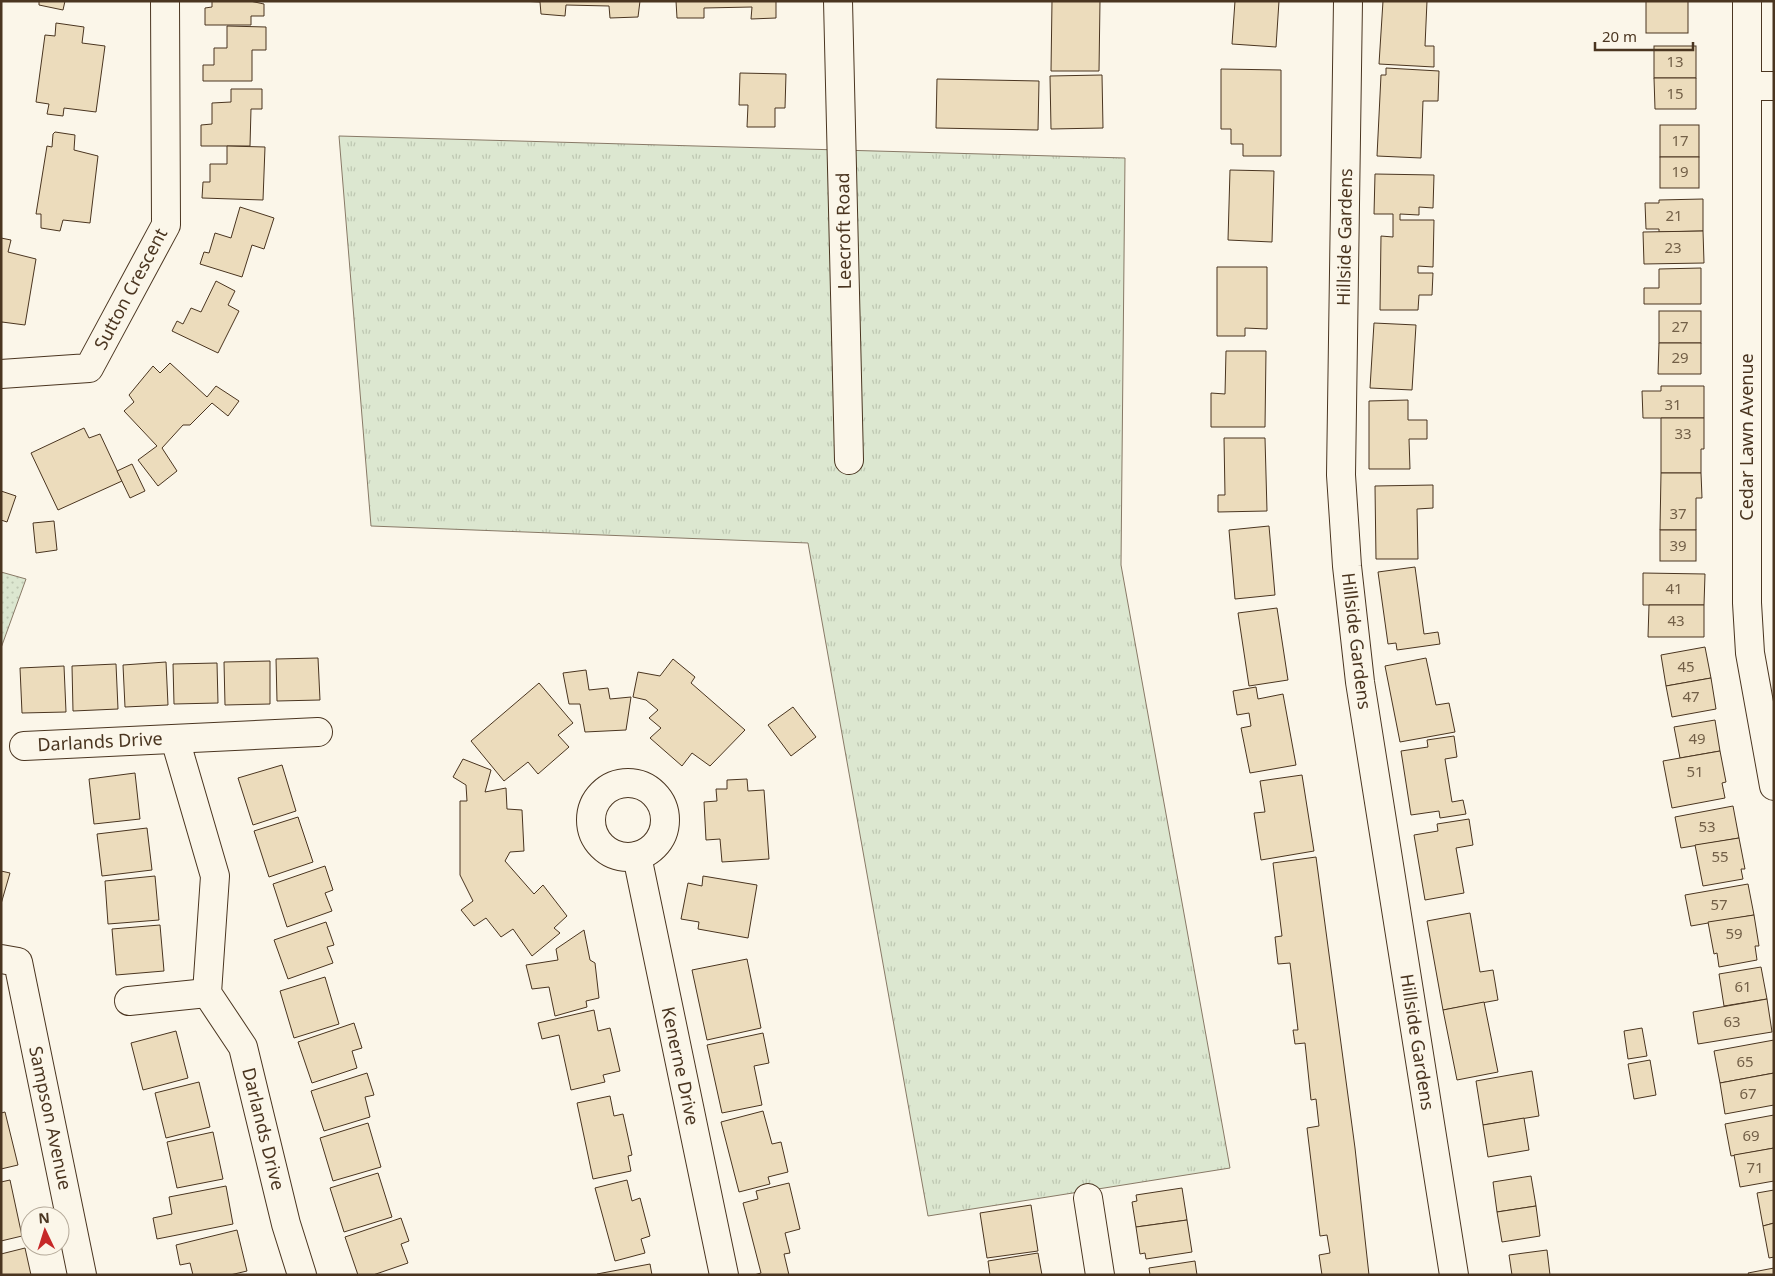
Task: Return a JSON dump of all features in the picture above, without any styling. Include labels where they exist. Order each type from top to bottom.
[{"type":"street","name":"Sutton Crescent","points":[[1,374],[89,368],[166,226],[165,1]]},
{"type":"street","name":"Leecroft Road","points":[[838,1],[849,460]]},
{"type":"street","name":"Hillside Gardens","points":[[1348,1],[1341,475],[1347,566],[1360,682],[1454,1275]]},
{"type":"street","name":"Cedar Lawn Avenue","points":[[1746,1],[1747,603],[1750,653],[1774,786]]},
{"type":"street","points":[[1747,86],[1774,86]]},
{"type":"street","name":"Darlands Drive","points":[[24,746],[318,732]]},
{"type":"street","name":"Darlands Drive","points":[[175,738],[215,876],[207,993],[243,1047],[286,1224],[302,1275]]},
{"type":"street","name":"Kenerne Drive","points":[[637,856],[724,1275]]},
{"type":"street","name":"Sampson Avenue","points":[[10,960],[82,1275]]},
{"type":"street","points":[[130,1001],[207,993]]},
{"type":"street","points":[[1088,1198],[1100,1275]]},
{"type":"green space","points":[[339,136],[1125,158],[1121,565],[1230,1168],[928,1216],[808,543],[371,526]]},
{"type":"green space","points":[[1,572],[26,579],[1,648]]},
{"type":"building","points":[[39,1],[65,1],[63,10],[39,5]]},
{"type":"building","points":[[212,1],[250,1],[264,4],[264,16],[251,16],[251,25],[205,25],[205,8],[212,7]]},
{"type":"building","points":[[520,1],[640,1],[638,17],[610,18],[609,6],[566,5],[565,16],[541,14],[540,2]]},
{"type":"building","points":[[676,1],[776,1],[776,18],[751,19],[752,7],[704,8],[704,18],[677,18]]},
{"type":"building","points":[[1052,1],[1100,1],[1099,71],[1051,71]]},
{"type":"building","points":[[1235,1],[1279,1],[1276,47],[1232,44]]},
{"type":"building","points":[[1383,1],[1427,1],[1425,46],[1434,46],[1434,67],[1379,64]]},
{"type":"building","points":[[1646,1],[1688,1],[1688,33],[1646,33]]},
{"type":"building","points":[[56,23],[84,27],[82,43],[105,46],[96,112],[64,108],[63,116],[47,114],[49,104],[36,102],[45,35],[55,36]]},
{"type":"building","points":[[227,26],[266,27],[266,50],[252,50],[252,81],[203,81],[203,65],[214,65],[214,48],[227,48]]},
{"type":"building","points":[[1654,46],[1696,46],[1696,78],[1654,78]]},
{"type":"building","points":[[1386,68],[1439,71],[1438,101],[1423,101],[1421,158],[1377,156],[1381,75],[1386,75]]},
{"type":"building","points":[[1221,69],[1281,70],[1281,156],[1243,156],[1243,144],[1231,144],[1231,129],[1221,129]]},
{"type":"building","points":[[740,73],[786,74],[785,108],[775,108],[775,127],[747,127],[748,105],[739,105]]},
{"type":"building","points":[[1102,75],[1103,128],[1051,129],[1050,76]]},
{"type":"building","points":[[1654,78],[1696,78],[1696,109],[1655,109]]},
{"type":"building","points":[[937,79],[1039,81],[1038,130],[936,128]]},
{"type":"building","points":[[231,89],[262,89],[262,109],[251,109],[250,146],[201,146],[201,125],[212,124],[212,103],[231,102]]},
{"type":"building","points":[[1660,125],[1699,125],[1699,157],[1660,157]]},
{"type":"building","points":[[55,132],[75,135],[74,150],[98,156],[90,223],[63,220],[60,231],[41,228],[41,214],[36,214],[47,146],[52,147],[53,134]]},
{"type":"building","points":[[227,146],[265,147],[263,200],[202,198],[203,182],[210,182],[210,164],[227,164]]},
{"type":"building","points":[[1660,157],[1699,157],[1699,188],[1660,188]]},
{"type":"building","points":[[1230,170],[1274,171],[1272,242],[1228,240]]},
{"type":"building","points":[[1375,174],[1434,175],[1433,208],[1419,207],[1419,215],[1400,214],[1400,220],[1434,220],[1433,267],[1418,266],[1418,273],[1433,273],[1432,295],[1419,295],[1418,310],[1380,310],[1381,236],[1393,237],[1393,214],[1374,214]]},
{"type":"building","points":[[1703,199],[1703,231],[1659,232],[1659,229],[1646,229],[1645,203],[1659,203],[1659,200]]},
{"type":"building","points":[[240,207],[274,218],[264,249],[252,245],[242,277],[200,264],[204,252],[209,253],[215,233],[231,238]]},
{"type":"building","points":[[1703,231],[1704,263],[1644,264],[1643,232]]},
{"type":"building","points":[[1,238],[11,240],[8,252],[36,259],[25,325],[2,322],[1,324]]},
{"type":"building","points":[[1217,267],[1267,267],[1267,329],[1245,328],[1245,336],[1217,336]]},
{"type":"building","points":[[1701,268],[1701,304],[1644,304],[1644,288],[1659,288],[1659,269]]},
{"type":"building","points":[[216,281],[235,291],[228,305],[239,311],[218,353],[172,331],[177,321],[183,324],[191,308],[201,312]]},
{"type":"building","points":[[1659,311],[1701,311],[1701,343],[1659,343]]},
{"type":"building","points":[[1374,323],[1416,325],[1412,390],[1370,388]]},
{"type":"building","points":[[1659,343],[1701,343],[1701,374],[1658,374]]},
{"type":"building","points":[[1226,351],[1266,351],[1265,427],[1211,427],[1211,393],[1225,394]]},
{"type":"building","points":[[170,363],[207,397],[216,386],[239,401],[228,416],[212,403],[190,425],[183,425],[162,448],[177,471],[158,486],[138,460],[157,446],[124,411],[134,402],[129,395],[153,366],[160,373]]},
{"type":"building","points":[[1661,386],[1704,386],[1704,418],[1643,418],[1642,391],[1661,391]]},
{"type":"building","points":[[1408,400],[1408,420],[1427,420],[1427,439],[1409,439],[1410,469],[1369,469],[1369,401]]},
{"type":"building","points":[[1661,418],[1704,418],[1704,449],[1701,449],[1701,473],[1661,473]]},
{"type":"building","points":[[84,428],[89,438],[100,434],[122,481],[58,510],[31,453]]},
{"type":"building","points":[[1224,438],[1265,438],[1267,511],[1218,512],[1218,495],[1225,495]]},
{"type":"building","points":[[132,464],[145,491],[130,498],[117,471]]},
{"type":"building","points":[[1661,473],[1701,473],[1702,498],[1696,498],[1696,530],[1660,530]]},
{"type":"building","points":[[1433,485],[1433,508],[1417,509],[1418,559],[1376,559],[1375,486]]},
{"type":"building","points":[[1,491],[16,496],[7,522],[1,520]]},
{"type":"building","points":[[54,521],[57,550],[36,553],[33,523]]},
{"type":"building","points":[[1269,526],[1275,595],[1235,599],[1229,530]]},
{"type":"building","points":[[1660,530],[1696,530],[1696,561],[1660,561]]},
{"type":"building","points":[[1415,567],[1424,634],[1438,632],[1440,644],[1397,650],[1396,643],[1388,644],[1378,572]]},
{"type":"building","points":[[1643,573],[1705,574],[1704,605],[1643,605]]},
{"type":"building","points":[[1649,605],[1704,605],[1704,637],[1648,637]]},
{"type":"building","points":[[1277,608],[1288,680],[1249,686],[1238,613]]},
{"type":"building","points":[[1705,647],[1711,678],[1666,686],[1661,655]]},
{"type":"building","points":[[318,658],[320,700],[277,701],[276,659]]},
{"type":"building","points":[[1426,658],[1436,705],[1449,703],[1455,732],[1400,742],[1385,666]]},
{"type":"building","points":[[673,659],[695,677],[691,683],[745,730],[710,766],[692,753],[682,766],[650,738],[661,728],[649,718],[658,710],[646,700],[633,697],[638,672],[660,676]]},
{"type":"building","points":[[270,661],[270,704],[225,705],[224,662]]},
{"type":"building","points":[[166,662],[168,705],[125,707],[123,665]]},
{"type":"building","points":[[217,663],[218,703],[174,704],[173,664]]},
{"type":"building","points":[[116,664],[118,709],[73,711],[72,666]]},
{"type":"building","points":[[64,666],[66,712],[22,713],[20,668]]},
{"type":"building","points":[[586,670],[589,690],[608,688],[610,699],[631,697],[626,730],[585,732],[580,704],[569,704],[563,673]]},
{"type":"building","points":[[1711,678],[1716,709],[1672,717],[1666,686]]},
{"type":"building","points":[[539,683],[573,723],[558,735],[569,747],[538,774],[528,762],[504,781],[471,741]]},
{"type":"building","points":[[1256,687],[1258,699],[1283,694],[1296,765],[1250,773],[1241,728],[1251,726],[1249,713],[1237,715],[1233,691]]},
{"type":"building","points":[[793,707],[816,737],[791,756],[768,725]]},
{"type":"building","points":[[1715,720],[1720,751],[1680,758],[1674,727]]},
{"type":"building","points":[[1454,736],[1457,757],[1445,759],[1452,802],[1463,800],[1466,814],[1440,818],[1439,811],[1411,815],[1401,751],[1428,747],[1427,740]]},
{"type":"building","points":[[1720,751],[1726,782],[1722,783],[1725,798],[1672,808],[1663,761]]},
{"type":"building","points":[[463,759],[491,770],[485,792],[506,788],[507,809],[522,810],[524,851],[510,852],[505,861],[534,894],[543,885],[567,916],[554,928],[560,933],[532,956],[513,929],[501,937],[486,918],[474,926],[461,910],[473,901],[460,875],[460,801],[467,801],[466,785],[453,777]]},
{"type":"building","points":[[282,765],[296,811],[253,825],[238,778]]},
{"type":"building","points":[[135,773],[140,819],[94,824],[89,779]]},
{"type":"building","points":[[1302,775],[1314,851],[1261,860],[1254,813],[1265,812],[1260,781]]},
{"type":"building","points":[[747,779],[748,791],[764,790],[769,859],[722,862],[720,839],[706,840],[704,802],[717,801],[716,789],[727,789],[727,780]]},
{"type":"building","points":[[1733,806],[1739,838],[1681,848],[1675,817]]},
{"type":"building","points":[[298,817],[313,862],[269,877],[254,831]]},
{"type":"building","points":[[1469,819],[1473,845],[1456,848],[1464,893],[1425,900],[1414,835],[1438,831],[1437,824]]},
{"type":"building","points":[[147,828],[152,870],[102,876],[97,834]]},
{"type":"building","points":[[1739,838],[1745,869],[1741,869],[1743,879],[1703,886],[1695,845]]},
{"type":"building","points":[[1316,857],[1355,1148],[1369,1275],[1322,1275],[1319,1255],[1330,1253],[1327,1235],[1320,1236],[1307,1128],[1319,1126],[1316,1099],[1311,1100],[1305,1043],[1295,1044],[1293,1030],[1298,1030],[1290,963],[1278,964],[1275,937],[1282,936],[1273,863]]},
{"type":"building","points":[[325,866],[333,890],[325,893],[332,911],[287,927],[273,884]]},
{"type":"building","points":[[1,871],[10,873],[1,904]]},
{"type":"building","points":[[155,876],[159,920],[108,924],[105,881]]},
{"type":"building","points":[[703,876],[757,885],[748,938],[698,929],[699,922],[681,919],[688,883],[702,886]]},
{"type":"building","points":[[1748,884],[1754,915],[1691,926],[1685,895]]},
{"type":"building","points":[[1470,913],[1480,972],[1493,970],[1498,1000],[1443,1010],[1427,921]]},
{"type":"building","points":[[1754,915],[1759,946],[1755,946],[1757,960],[1719,967],[1717,953],[1714,954],[1708,922]]},
{"type":"building","points":[[326,922],[334,945],[327,947],[333,963],[288,979],[274,940]]},
{"type":"building","points":[[160,925],[164,971],[116,975],[112,929]]},
{"type":"building","points":[[584,930],[590,960],[595,963],[599,998],[586,1001],[587,1007],[555,1016],[549,987],[532,989],[526,965],[558,960],[556,949]]},
{"type":"building","points":[[747,959],[761,1028],[707,1040],[692,970]]},
{"type":"building","points":[[1761,967],[1767,999],[1724,1006],[1719,974]]},
{"type":"building","points":[[325,977],[339,1024],[294,1038],[280,991]]},
{"type":"building","points":[[1767,999],[1772,1032],[1698,1044],[1693,1012]]},
{"type":"building","points":[[1484,1002],[1498,1072],[1457,1080],[1443,1010]]},
{"type":"building","points":[[594,1010],[598,1031],[610,1028],[620,1071],[603,1075],[605,1082],[571,1090],[559,1035],[542,1039],[538,1023]]},
{"type":"building","points":[[354,1023],[362,1048],[352,1051],[357,1068],[312,1083],[298,1042]]},
{"type":"building","points":[[1642,1028],[1647,1056],[1628,1059],[1624,1031]]},
{"type":"building","points":[[176,1031],[188,1078],[143,1090],[131,1043]]},
{"type":"building","points":[[763,1033],[769,1063],[754,1066],[762,1105],[722,1113],[707,1045]]},
{"type":"building","points":[[1774,1040],[1774,1073],[1720,1083],[1714,1051]]},
{"type":"building","points":[[1650,1060],[1656,1095],[1634,1099],[1628,1064]]},
{"type":"building","points":[[1532,1071],[1539,1116],[1483,1125],[1476,1081]]},
{"type":"building","points":[[367,1073],[374,1095],[365,1097],[370,1117],[324,1131],[311,1091]]},
{"type":"building","points":[[1774,1073],[1774,1105],[1725,1114],[1720,1083]]},
{"type":"building","points":[[199,1082],[210,1127],[166,1138],[155,1093]]},
{"type":"building","points":[[610,1096],[614,1116],[623,1114],[632,1155],[628,1156],[631,1171],[593,1179],[577,1103]]},
{"type":"building","points":[[763,1111],[772,1144],[781,1142],[788,1172],[768,1177],[770,1184],[739,1192],[721,1122]]},
{"type":"building","points":[[5,1112],[18,1165],[1,1169],[1,1113]]},
{"type":"building","points":[[1774,1115],[1774,1148],[1731,1156],[1725,1124]]},
{"type":"building","points":[[1524,1118],[1529,1150],[1488,1157],[1483,1125]]},
{"type":"building","points":[[368,1123],[381,1167],[333,1181],[320,1138]]},
{"type":"building","points":[[213,1132],[223,1179],[177,1188],[167,1142]]},
{"type":"building","points":[[1774,1148],[1774,1181],[1740,1187],[1734,1155]]},
{"type":"building","points":[[378,1173],[392,1217],[344,1232],[330,1188]]},
{"type":"building","points":[[1531,1176],[1536,1206],[1497,1212],[1493,1182]]},
{"type":"building","points":[[10,1180],[20,1227],[20,1236],[1,1241],[1,1182]]},
{"type":"building","points":[[627,1180],[632,1201],[640,1198],[650,1236],[641,1239],[645,1253],[615,1261],[595,1188]]},
{"type":"building","points":[[789,1183],[800,1229],[785,1233],[790,1253],[784,1254],[789,1275],[754,1275],[761,1273],[743,1203],[758,1199],[756,1191]]},
{"type":"building","points":[[226,1186],[233,1224],[157,1239],[153,1218],[172,1214],[169,1197]]},
{"type":"building","points":[[1182,1188],[1187,1220],[1136,1227],[1132,1202],[1137,1201],[1136,1195]]},
{"type":"building","points":[[1774,1190],[1774,1223],[1763,1226],[1757,1193]]},
{"type":"building","points":[[1031,1205],[1038,1251],[987,1258],[980,1213]]},
{"type":"building","points":[[1536,1206],[1540,1236],[1502,1242],[1497,1212]]},
{"type":"building","points":[[401,1218],[409,1241],[401,1244],[408,1263],[373,1275],[358,1275],[345,1237]]},
{"type":"building","points":[[1187,1220],[1192,1252],[1146,1259],[1145,1253],[1140,1254],[1136,1227]]},
{"type":"building","points":[[1774,1223],[1774,1257],[1769,1258],[1763,1226]]},
{"type":"building","points":[[237,1230],[247,1271],[230,1275],[193,1275],[190,1263],[180,1265],[176,1245]]},
{"type":"building","points":[[20,1249],[20,1256],[27,1256],[31,1275],[1,1275],[1,1254]]},
{"type":"building","points":[[1547,1250],[1550,1275],[1512,1275],[1509,1255]]},
{"type":"building","points":[[1038,1253],[1042,1275],[990,1275],[988,1261]]},
{"type":"building","points":[[1195,1261],[1197,1275],[1150,1275],[1149,1268]]},
{"type":"building","points":[[650,1264],[652,1275],[597,1275],[597,1274]]},
{"type":"building","points":[[1774,1268],[1774,1275],[1749,1275],[1748,1273]]}]
